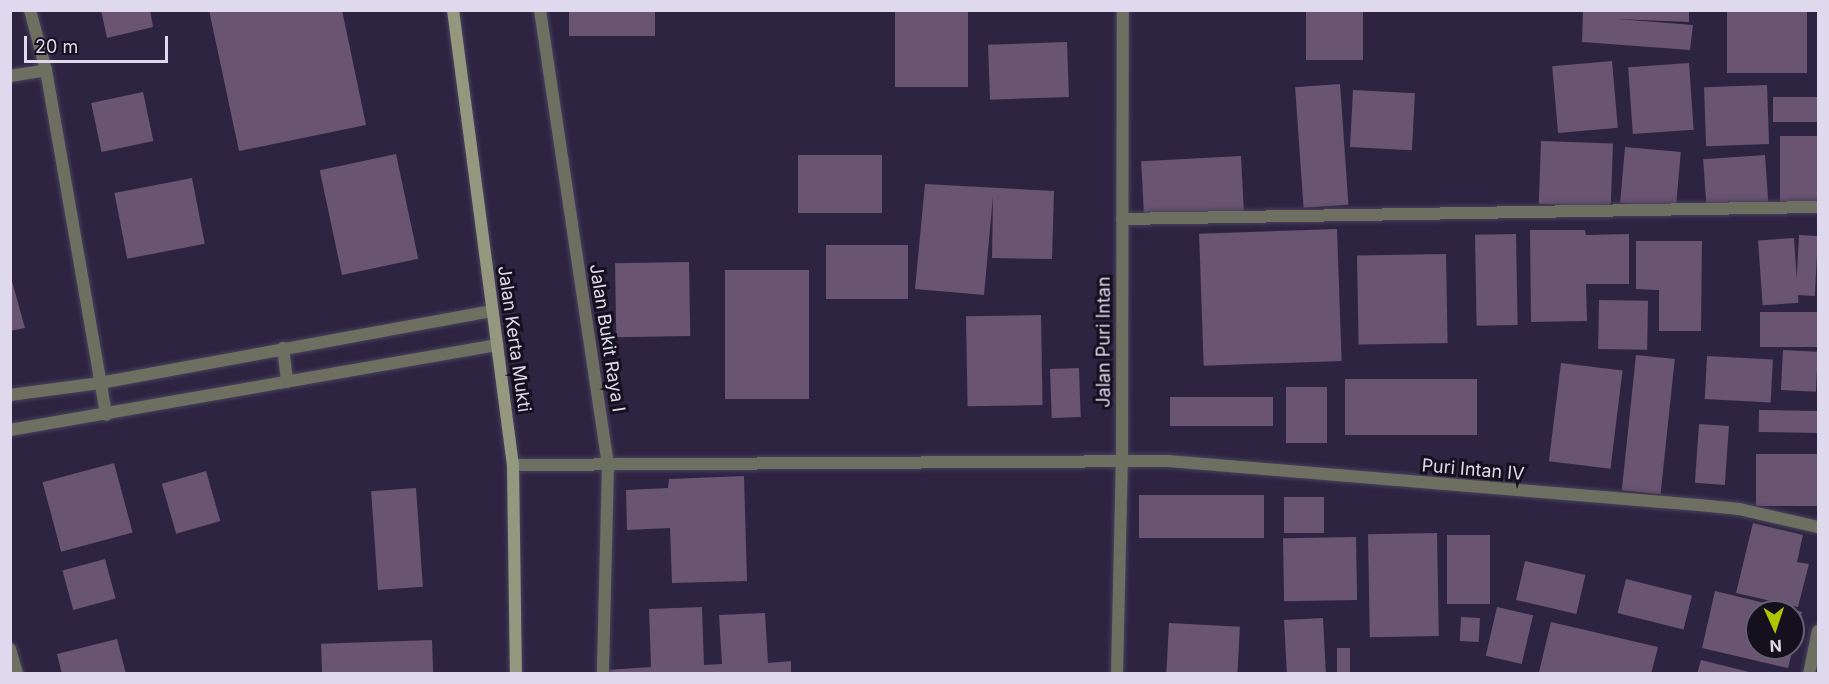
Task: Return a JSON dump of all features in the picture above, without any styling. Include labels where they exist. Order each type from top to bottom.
[{"type":"street","points":[[30,10],[46,70],[106,415]]},
{"type":"street","name":"Jalan Kerta Mukti","points":[[453,10],[513,465],[516,674]]},
{"type":"street","name":"Jalan Bukit Raya I","points":[[540,10],[608,464],[603,674]]},
{"type":"street","name":"Jalan Puri Intan","points":[[1117,674],[1122,461],[1123,10]]},
{"type":"street","points":[[10,76],[46,70]]},
{"type":"street","points":[[1122,219],[1818,207]]},
{"type":"street","points":[[10,395],[100,383],[492,311]]},
{"type":"street","points":[[10,430],[498,345]]},
{"type":"street","points":[[283,348],[287,382]]},
{"type":"street","name":"Puri Intan IV","points":[[513,465],[1168,461],[1739,509],[1818,527]]},
{"type":"street","points":[[1809,674],[1818,631]]},
{"type":"street","points":[[10,649],[17,674]]},
{"type":"building","points":[[101,10],[150,10],[153,27],[107,38]]},
{"type":"building","points":[[209,10],[342,10],[366,125],[239,151]]},
{"type":"building","points":[[569,10],[655,10],[655,36],[569,36]]},
{"type":"building","points":[[895,10],[968,10],[968,87],[895,87]]},
{"type":"building","points":[[1306,10],[1363,10],[1363,60],[1306,60]]},
{"type":"building","points":[[1583,10],[1689,10],[1689,22],[1617,19],[1693,25],[1690,50],[1582,42]]},
{"type":"building","points":[[1727,10],[1807,10],[1807,73],[1727,73]]},
{"type":"building","points":[[1067,42],[1069,97],[990,100],[988,45]]},
{"type":"building","points":[[1612,61],[1618,128],[1558,133],[1552,66]]},
{"type":"building","points":[[1689,63],[1694,130],[1633,134],[1628,67]]},
{"type":"building","points":[[1340,84],[1348,205],[1304,208],[1295,87]]},
{"type":"building","points":[[1767,85],[1769,144],[1706,146],[1704,87]]},
{"type":"building","points":[[1353,90],[1415,93],[1412,150],[1350,147]]},
{"type":"building","points":[[143,92],[153,141],[102,152],[91,103]]},
{"type":"building","points":[[1773,97],[1818,97],[1818,122],[1773,122]]},
{"type":"building","points":[[1780,136],[1818,136],[1818,203],[1780,203]]},
{"type":"building","points":[[1541,141],[1613,144],[1611,206],[1539,204]]},
{"type":"building","points":[[1625,147],[1681,152],[1676,208],[1620,203]]},
{"type":"building","points":[[396,154],[418,259],[342,275],[320,170]]},
{"type":"building","points":[[798,155],[882,155],[882,213],[798,213]]},
{"type":"building","points":[[1765,155],[1768,202],[1706,206],[1703,159]]},
{"type":"building","points":[[1241,156],[1244,211],[1144,216],[1141,161]]},
{"type":"building","points":[[192,178],[205,244],[127,259],[114,193]]},
{"type":"building","points":[[925,184],[1054,191],[1052,259],[992,258],[993,196],[984,295],[915,289]]},
{"type":"building","points":[[1337,229],[1342,361],[1204,366],[1199,234]]},
{"type":"building","points":[[1530,230],[1585,230],[1586,235],[1629,234],[1629,284],[1586,284],[1587,321],[1531,322]]},
{"type":"building","points":[[1516,234],[1518,325],[1477,326],[1475,235]]},
{"type":"building","points":[[1799,235],[1818,236],[1815,296],[1796,295]]},
{"type":"building","points":[[1794,238],[1799,303],[1763,305],[1758,241]]},
{"type":"building","points":[[1636,241],[1702,241],[1701,331],[1659,331],[1659,290],[1636,289]]},
{"type":"building","points":[[826,245],[908,245],[908,299],[826,299]]},
{"type":"building","points":[[1446,254],[1448,343],[1359,345],[1357,256]]},
{"type":"building","points":[[689,262],[690,336],[616,337],[615,263]]},
{"type":"building","points":[[725,270],[809,270],[809,399],[725,399]]},
{"type":"building","points":[[10,274],[25,328],[10,331]]},
{"type":"building","points":[[1599,300],[1648,301],[1647,350],[1598,349]]},
{"type":"building","points":[[1760,312],[1818,312],[1818,347],[1760,347]]},
{"type":"building","points":[[1041,315],[1043,405],[968,406],[966,316]]},
{"type":"building","points":[[1783,350],[1818,352],[1816,392],[1781,390]]},
{"type":"building","points":[[1636,355],[1675,359],[1661,494],[1622,490]]},
{"type":"building","points":[[1707,356],[1773,359],[1771,402],[1705,399]]},
{"type":"building","points":[[1561,363],[1623,371],[1610,469],[1549,461]]},
{"type":"building","points":[[1079,368],[1081,417],[1052,418],[1050,369]]},
{"type":"building","points":[[1345,379],[1477,379],[1477,435],[1345,435]]},
{"type":"building","points":[[1286,387],[1327,387],[1327,443],[1286,443]]},
{"type":"building","points":[[1170,397],[1273,397],[1273,426],[1170,426]]},
{"type":"building","points":[[1759,410],[1818,411],[1818,433],[1759,432]]},
{"type":"building","points":[[1699,424],[1729,426],[1725,485],[1695,483]]},
{"type":"building","points":[[1756,454],[1817,454],[1817,506],[1756,506]]},
{"type":"building","points":[[114,463],[133,533],[61,552],[43,482]]},
{"type":"building","points":[[206,471],[220,521],[176,534],[162,484]]},
{"type":"building","points":[[744,476],[747,581],[672,583],[670,528],[627,530],[626,490],[668,488],[669,479]]},
{"type":"building","points":[[416,488],[423,587],[378,590],[371,491]]},
{"type":"building","points":[[1139,495],[1264,495],[1264,538],[1139,538]]},
{"type":"building","points":[[1284,497],[1324,497],[1324,533],[1284,533]]},
{"type":"building","points":[[1753,523],[1803,535],[1797,562],[1809,564],[1800,600],[1767,600],[1736,593]]},
{"type":"building","points":[[1437,533],[1439,636],[1370,637],[1368,534]]},
{"type":"building","points":[[1447,535],[1490,535],[1490,604],[1447,604]]},
{"type":"building","points":[[1356,537],[1357,600],[1284,601],[1283,538]]},
{"type":"building","points":[[105,559],[116,599],[73,610],[62,570]]},
{"type":"building","points":[[1525,561],[1585,575],[1576,614],[1516,600]]},
{"type":"building","points":[[1626,579],[1692,595],[1684,629],[1618,613]]},
{"type":"building","points":[[1715,591],[1752,600],[1745,600],[1745,658],[1702,648]]},
{"type":"building","points":[[702,607],[704,665],[722,664],[719,615],[765,613],[768,663],[791,661],[791,674],[607,674],[607,670],[651,667],[649,609]]},
{"type":"building","points":[[1497,607],[1533,615],[1522,664],[1486,656]]},
{"type":"building","points":[[1461,617],[1480,618],[1479,642],[1460,641]]},
{"type":"building","points":[[1323,618],[1326,674],[1287,674],[1284,620]]},
{"type":"building","points":[[1551,622],[1658,647],[1651,674],[1539,672]]},
{"type":"building","points":[[1169,623],[1240,627],[1237,674],[1166,674]]},
{"type":"building","points":[[117,639],[126,674],[62,674],[57,654]]},
{"type":"building","points":[[432,640],[433,674],[322,674],[321,644]]},
{"type":"building","points":[[1337,648],[1350,648],[1350,674],[1337,674]]},
{"type":"building","points":[[1701,660],[1753,673],[1753,674],[1697,674]]},
{"type":"building","points":[[1754,660],[1790,660],[1788,668]]}]
